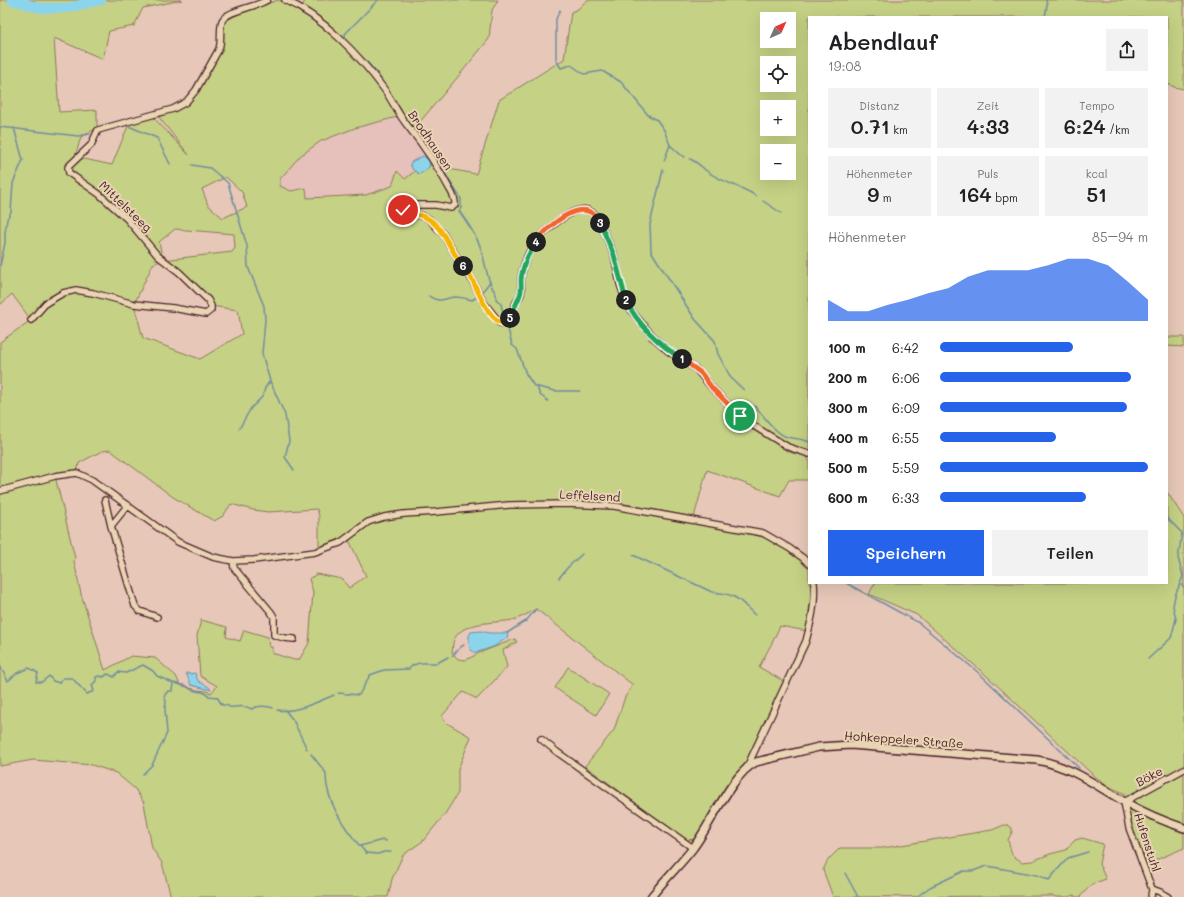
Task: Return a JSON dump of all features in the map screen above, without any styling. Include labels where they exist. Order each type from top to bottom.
[{"type":"street","name":"Mittelsteeg","points":[[31,320],[46,303],[63,293],[76,290],[134,304],[173,308],[206,314],[210,310],[211,306],[208,300],[179,272],[158,256],[127,219],[99,194],[69,173],[68,167],[91,144],[98,130],[173,109],[186,102],[196,90],[219,49],[221,43],[221,27],[224,18],[233,13],[263,3],[267,0]]},
{"type":"street","name":"Brodhausen","points":[[285,0],[299,6],[326,25],[367,67],[406,124],[428,151],[456,201],[456,205],[451,208],[436,205],[409,205],[403,210],[406,214],[422,216],[429,219],[443,234],[470,276],[484,303],[500,323],[506,324],[508,322],[521,294],[521,278],[531,249],[538,239],[555,223],[569,214],[580,210],[586,210],[597,216],[614,255],[620,284],[626,302],[633,313],[652,335],[668,351],[696,369],[712,388],[744,420],[788,447],[808,454]]},
{"type":"street","name":"Leffelsend","points":[[0,491],[55,476],[77,473],[92,480],[178,542],[213,557],[233,561],[254,560],[315,552],[340,543],[361,527],[375,519],[384,517],[488,506],[566,504],[614,506],[764,533],[789,548],[808,562]]},
{"type":"street","points":[[106,500],[111,526],[135,606],[140,611],[157,617]]},
{"type":"street","points":[[111,526],[128,505]]},
{"type":"street","points":[[233,561],[234,568],[274,617],[274,635],[294,639]]},
{"type":"street","points":[[747,768],[806,641],[812,619],[814,584]]},
{"type":"street","points":[[542,739],[557,752],[693,848]]},
{"type":"street","name":"Hohkeppeler Straße","points":[[651,897],[693,848],[733,784],[747,768],[756,762],[819,747],[840,744],[1037,760],[1053,763],[1068,769],[1153,817],[1184,828]]},
{"type":"street","name":"Böke","points":[[1124,802],[1184,769]]},
{"type":"street","name":"Hufenstuhl","points":[[1124,802],[1129,828],[1152,889],[1151,897]]},
{"type":"street","name":"Hufenstuhl","points":[[1152,889],[1168,897]]},
{"type":"shaded area","points":[[401,116],[432,163],[429,163],[423,156],[413,170],[415,171],[405,179],[392,186],[366,195],[307,198],[306,189],[291,191],[280,186],[280,179],[300,156],[321,141],[355,128]]},
{"type":"green space","points":[[0,0],[182,0],[143,8],[134,26],[109,31],[103,59],[54,38],[59,112],[97,110],[97,128],[81,137],[75,157],[112,165],[130,121],[152,116],[189,155],[157,115],[181,107],[220,51],[225,22],[233,16],[278,0],[301,10],[305,0],[498,0],[492,10],[489,39],[412,131],[401,116],[355,128],[321,141],[300,156],[280,179],[280,186],[291,191],[306,188],[307,198],[366,195],[392,186],[397,171],[405,179],[415,171],[419,174],[430,166],[429,163],[432,163],[438,167],[476,174],[499,100],[564,59],[571,12],[578,9],[587,0],[1184,0],[1184,89],[1174,87],[1168,84],[1168,16],[808,16],[808,451],[789,446],[746,418],[741,412],[737,416],[744,424],[792,453],[805,455],[808,458],[808,480],[789,480],[780,496],[707,470],[694,517],[614,502],[506,502],[504,508],[566,507],[614,509],[693,522],[772,540],[806,564],[808,568],[808,584],[811,584],[807,631],[780,626],[759,667],[785,682],[746,762],[727,787],[695,839],[687,840],[585,766],[614,730],[625,697],[633,685],[536,609],[513,620],[483,623],[468,627],[462,630],[454,639],[452,653],[458,659],[466,660],[479,653],[515,639],[517,642],[503,650],[507,667],[477,699],[463,692],[442,716],[445,722],[471,737],[458,769],[458,793],[445,814],[423,841],[403,855],[392,879],[388,897],[171,897],[162,863],[152,848],[144,803],[135,789],[116,773],[92,765],[33,760],[0,766],[0,342],[31,320],[12,294],[0,305]],"holes":[[[226,177],[242,192],[247,207],[223,218],[208,205],[202,189]],[[175,229],[234,234],[235,248],[232,252],[163,260],[159,242]],[[163,260],[211,306],[238,310],[242,334],[200,359],[143,338],[134,304],[153,264]],[[648,339],[670,348],[692,361],[689,366],[667,353]],[[110,450],[173,497],[214,521],[223,516],[231,504],[253,510],[268,512],[317,509],[319,516],[319,547],[347,536],[366,576],[349,588],[342,579],[317,574],[309,579],[313,592],[309,643],[299,660],[294,660],[272,653],[272,647],[269,647],[268,637],[244,630],[240,641],[226,637],[227,627],[201,620],[197,636],[200,676],[217,686],[211,693],[180,685],[176,676],[155,658],[131,656],[105,670],[81,594],[74,561],[75,558],[55,476],[77,473],[79,463],[102,451]]]},
{"type":"green space","points":[[1168,337],[1184,337],[1184,347],[1168,346]]},
{"type":"green space","points":[[1168,494],[1184,518],[1184,766],[1164,778],[1128,795],[1110,787],[1093,775],[988,677],[917,615],[869,594],[874,584],[1168,584]]},
{"type":"green space","points":[[568,667],[609,694],[596,715],[555,688]]},
{"type":"green space","points":[[1184,773],[1184,848],[1144,865],[1132,832],[1128,809],[1135,799]]},
{"type":"green space","points":[[1008,825],[1012,828],[1012,832],[1008,840],[1012,855],[1022,862],[1032,861],[1066,850],[1075,840],[1082,838],[1103,844],[1099,864],[1106,879],[1092,884],[1080,897],[1075,897],[1074,895],[1069,897],[833,897],[823,870],[828,860],[840,848],[883,848],[992,830]]},
{"type":"water","points":[[423,156],[429,161],[430,164],[426,170],[419,174],[413,170],[410,164]]},
{"type":"water","points":[[481,631],[489,633],[508,633],[507,638],[493,647],[475,653],[471,650],[469,636],[471,632]]},
{"type":"water","points":[[186,673],[195,673],[198,681],[209,687],[211,690],[191,685]]},
{"type":"waterway","points":[[12,0],[40,8],[67,8],[101,0]]},
{"type":"waterway","points":[[346,41],[345,34],[378,0]]},
{"type":"waterway","points":[[1045,16],[1047,5],[1046,0]]},
{"type":"waterway","points":[[560,10],[556,19],[556,60],[561,68],[571,65],[584,74],[602,71],[621,82],[648,115],[657,120],[664,130],[670,145],[664,161]]},
{"type":"waterway","points":[[361,56],[377,73],[385,86]]},
{"type":"waterway","points":[[126,125],[157,138],[170,164]]},
{"type":"waterway","points":[[0,127],[78,136],[90,134]]},
{"type":"waterway","points":[[0,266],[5,243],[7,219],[11,212],[13,183],[23,160],[14,128]]},
{"type":"waterway","points":[[426,145],[461,199],[461,208],[459,211],[478,241],[490,283],[496,294],[496,299],[501,304],[504,318]]},
{"type":"waterway","points":[[670,145],[685,157]]},
{"type":"waterway","points":[[690,159],[714,176],[756,196]]},
{"type":"waterway","points":[[192,165],[210,168],[228,183],[247,246],[248,267],[264,306],[265,320],[262,354],[270,381],[285,415],[289,441],[285,457],[294,470]]},
{"type":"waterway","points":[[663,170],[650,224],[651,251],[695,319],[715,341],[718,354],[731,378],[744,390]]},
{"type":"waterway","points":[[763,201],[781,213]]},
{"type":"waterway","points":[[482,292],[489,283]]},
{"type":"waterway","points":[[429,296],[436,300],[455,297],[472,300],[477,297]]},
{"type":"waterway","points":[[508,329],[512,345],[517,349],[526,374],[534,386],[555,391],[580,391]]},
{"type":"waterway","points":[[239,429],[251,408],[263,396],[265,388],[270,381]]},
{"type":"waterway","points":[[537,387],[540,395],[548,401]]},
{"type":"waterway","points":[[755,406],[778,432],[787,437],[808,442]]},
{"type":"waterway","points":[[1148,659],[1171,638],[1176,619],[1173,606],[1175,596],[1183,576],[1178,558],[1182,533],[1168,519]]},
{"type":"waterway","points":[[559,578],[582,554]]},
{"type":"waterway","points":[[633,555],[712,592],[732,596],[741,601],[755,615]]},
{"type":"waterway","points":[[848,584],[919,623],[980,674],[1079,768]]},
{"type":"waterway","points":[[1180,584],[1184,587]]},
{"type":"waterway","points":[[507,633],[526,621],[536,609]]},
{"type":"waterway","points":[[452,656],[464,645]]},
{"type":"waterway","points":[[338,693],[359,695],[370,675],[384,670],[409,669],[413,665],[420,663],[437,663],[448,657]]},
{"type":"waterway","points":[[0,666],[8,681],[17,673],[29,668],[38,673],[36,682],[42,682],[49,676],[53,681],[59,683],[63,678],[72,678],[87,694],[94,691],[92,685],[96,681],[96,677],[103,677],[108,674],[114,677],[118,672],[126,673],[143,665],[153,671],[157,676],[173,683],[204,692],[209,696],[217,697],[222,705],[227,705],[229,707],[243,706],[252,709],[262,706],[273,708]]},
{"type":"waterway","points":[[143,774],[152,765],[167,733],[165,709],[166,701],[164,696],[168,691],[172,691],[173,683]]},
{"type":"waterway","points":[[277,710],[284,711],[299,708],[314,704],[334,695]]},
{"type":"waterway","points":[[285,710],[293,720],[307,749]]},
{"type":"waterway","points":[[311,754],[326,773],[329,795],[338,816],[359,845],[366,853],[378,854],[391,852]]},
{"type":"waterway","points":[[360,846],[383,840],[386,841]]},
{"type":"waterway","points":[[919,895],[930,887],[964,871],[973,871],[987,866],[1037,875],[1049,880],[1068,858],[1088,852]]},
{"type":"waterway","points":[[845,873],[858,897]]},
{"type":"route","points":[[403,210],[406,214],[422,216],[429,219],[443,234],[470,276],[484,303],[497,320],[503,324],[506,324],[510,319],[515,304],[521,294],[521,278],[531,249],[538,239],[555,223],[569,214],[580,210],[592,212],[597,216],[614,255],[620,284],[626,302],[633,313],[668,351],[690,364],[701,373],[712,388],[740,416]]}]
